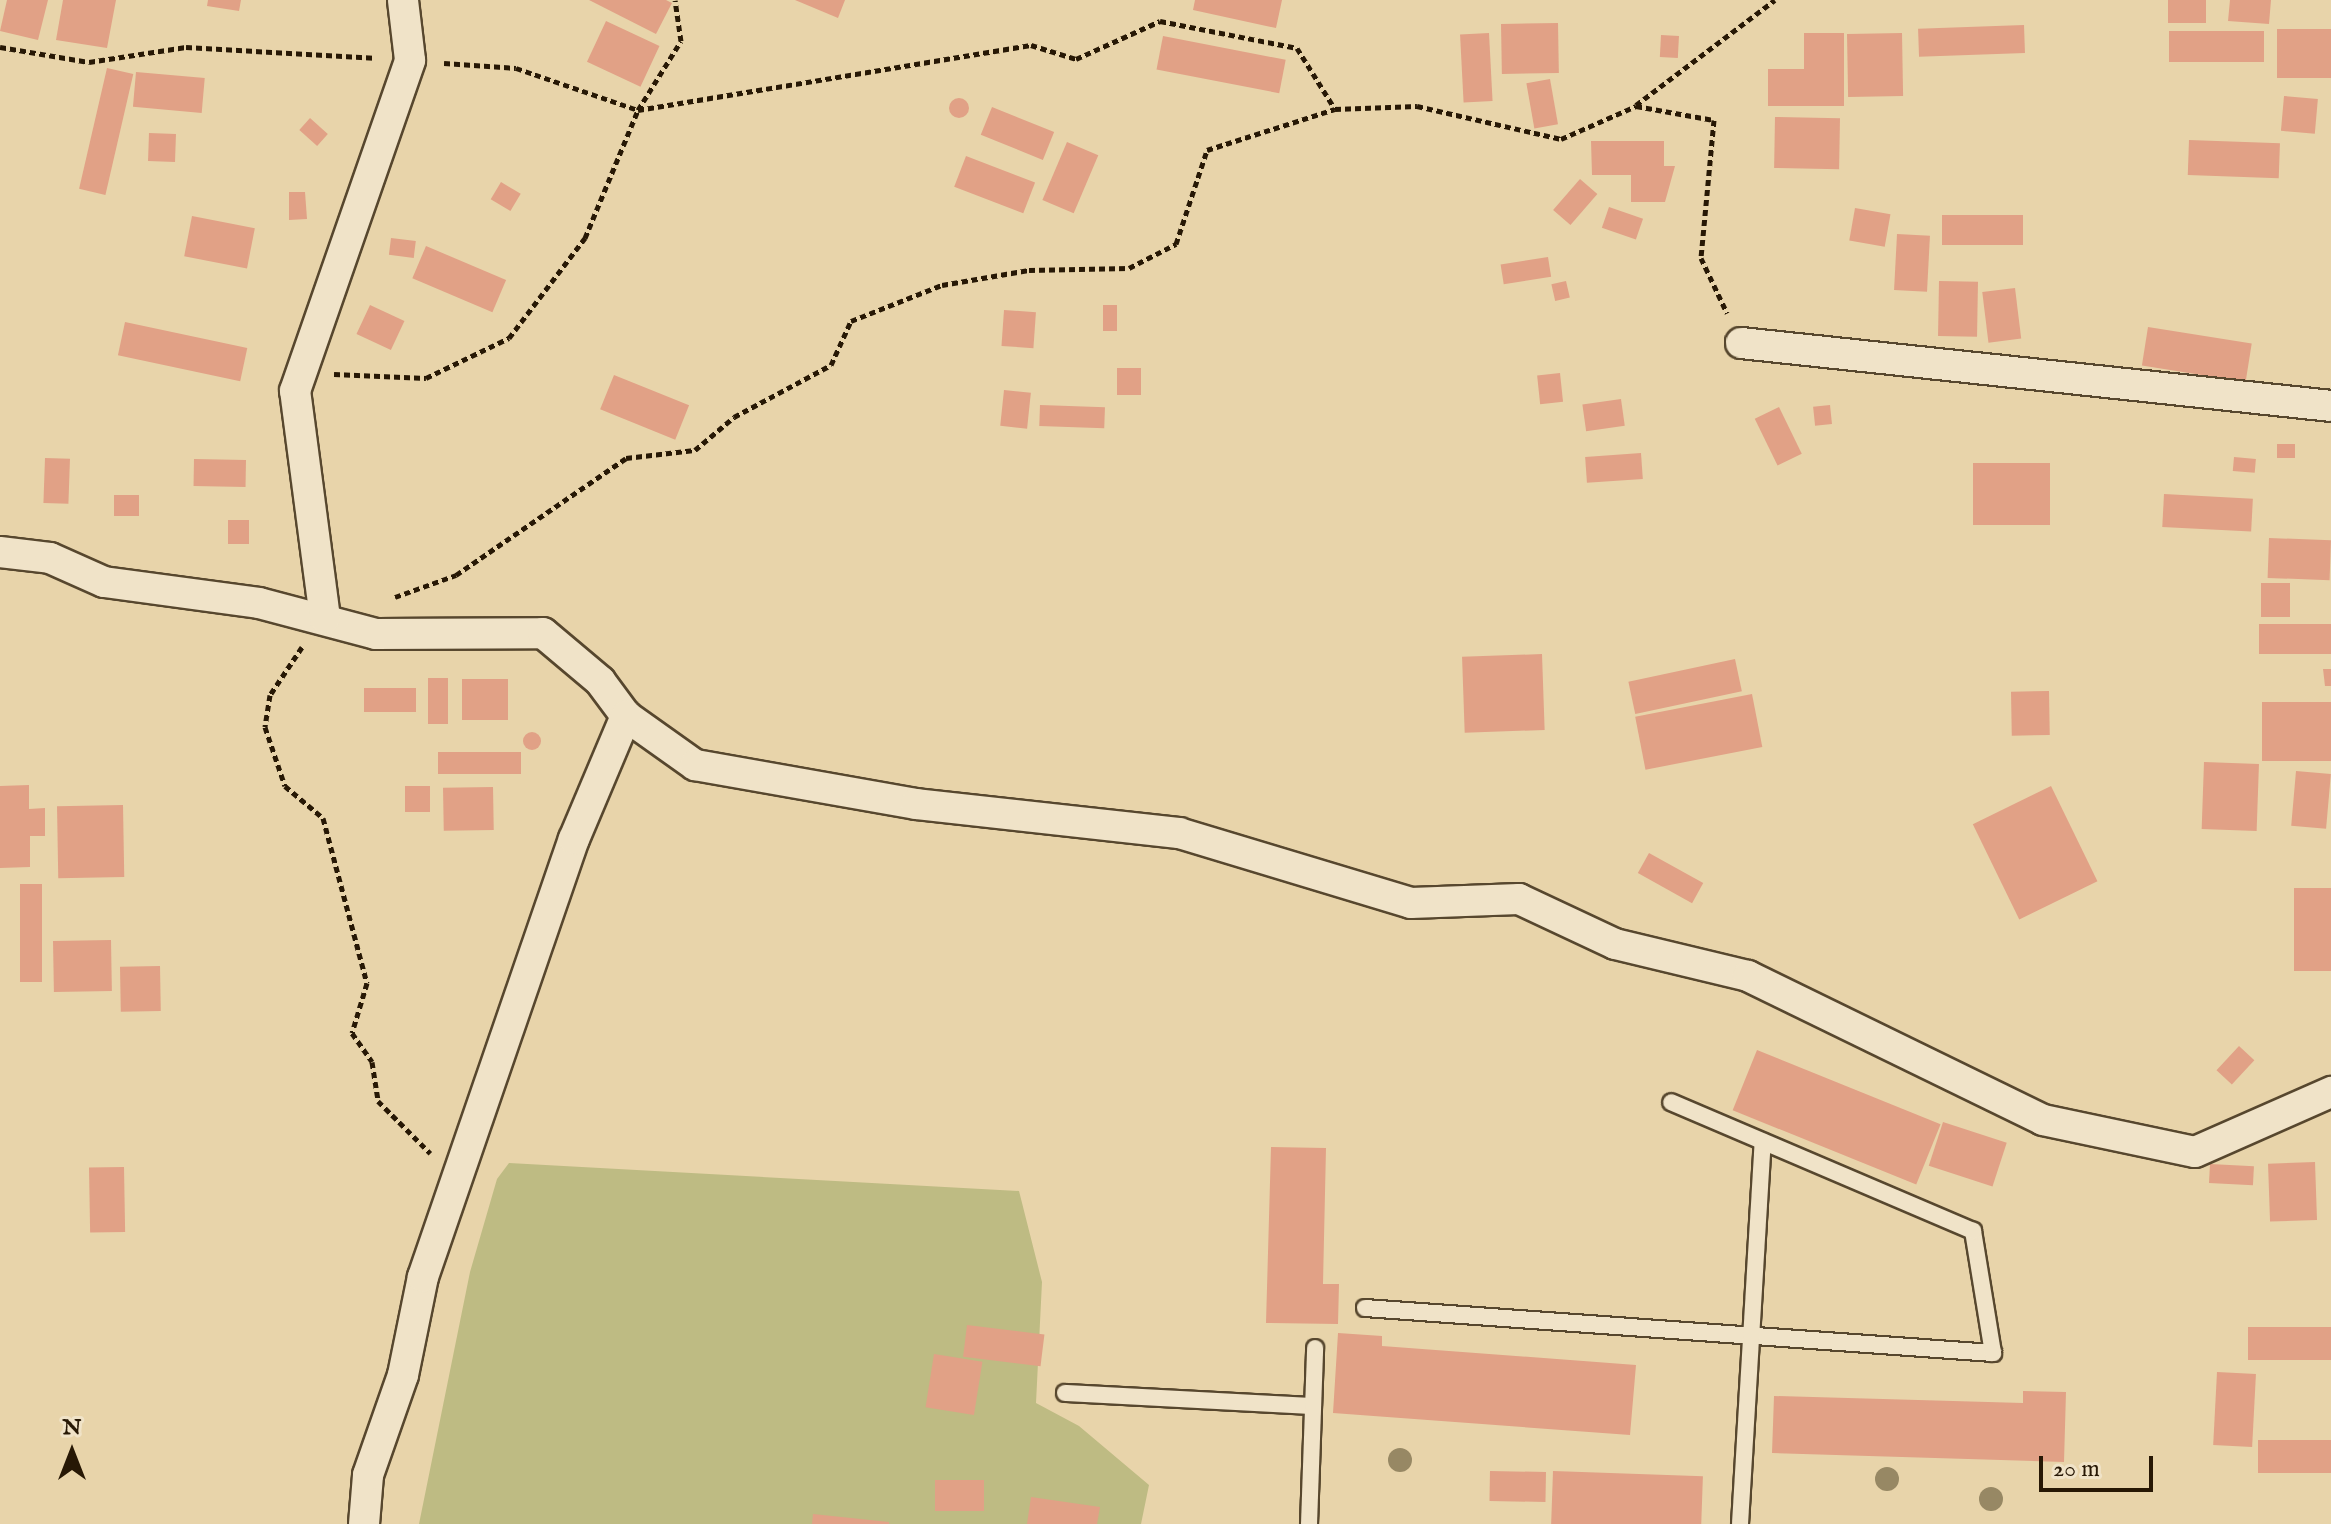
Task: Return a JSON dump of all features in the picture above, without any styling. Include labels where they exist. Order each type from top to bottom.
[{"type":"street","points":[[325,618],[295,391],[410,60],[403,0]]},
{"type":"street","points":[[1741,343],[2331,406]]},
{"type":"street","points":[[0,552],[50,558],[104,582],[325,618],[376,634],[543,633],[600,681],[626,716],[695,765],[916,804],[1179,833],[1411,903],[1519,899],[1615,944],[1748,976],[2043,1120],[2195,1152],[2331,1092]]},
{"type":"street","points":[[364,1524],[368,1475],[403,1375],[423,1277],[455,1197],[574,839],[626,716]]},
{"type":"lane","points":[[1365,1308],[1750,1338],[1993,1353],[1973,1231],[1671,1102]]},
{"type":"lane","points":[[1740,1524],[1763,1142]]},
{"type":"lane","points":[[1309,1524],[1315,1348]]},
{"type":"lane","points":[[1065,1393],[1313,1406]]},
{"type":"path","points":[[295,391],[326,374],[426,378],[509,338],[585,238],[638,110],[681,41],[675,0]]},
{"type":"path","points":[[383,601],[456,575],[626,458],[695,450],[734,417],[831,365],[851,321],[942,285],[1029,270],[1129,268],[1176,244],[1207,150],[1335,109],[1417,106],[1561,139],[1636,106],[1775,0]]},
{"type":"path","points":[[0,47],[89,62],[186,47],[516,68],[638,110],[1031,45],[1076,59],[1160,21],[1297,48],[1335,109]]},
{"type":"path","points":[[1636,106],[1714,120],[1701,258],[1741,343]]},
{"type":"path","points":[[325,618],[270,695],[265,727],[285,786],[323,818],[367,983],[352,1033],[372,1062],[378,1101],[423,1142],[455,1197]]},
{"type":"shaded area","points":[[509,1163],[1019,1191],[1042,1282],[1036,1403],[1079,1426],[1149,1485],[1141,1524],[419,1524],[470,1272],[497,1179]]},
{"type":"building","points":[[7,0],[48,0],[38,40],[0,31]]},
{"type":"building","points":[[63,0],[116,0],[107,48],[56,40]]},
{"type":"building","points":[[208,0],[241,0],[239,11],[207,6]]},
{"type":"building","points":[[589,0],[666,0],[672,3],[656,34]]},
{"type":"building","points":[[795,0],[845,0],[838,18]]},
{"type":"building","points":[[1195,0],[1282,0],[1276,28],[1193,10]]},
{"type":"building","points":[[2168,0],[2206,0],[2206,23],[2168,23]]},
{"type":"building","points":[[2230,0],[2271,0],[2269,24],[2228,21]]},
{"type":"building","points":[[606,21],[659,46],[640,87],[587,62]]},
{"type":"building","points":[[1558,23],[1559,73],[1502,74],[1501,24]]},
{"type":"building","points":[[2024,25],[2025,53],[1919,57],[1918,29]]},
{"type":"building","points":[[2277,29],[2331,29],[2331,78],[2277,78]]},
{"type":"building","points":[[2169,31],[2264,31],[2264,62],[2169,62]]},
{"type":"building","points":[[1489,33],[1493,101],[1464,102],[1460,35]]},
{"type":"building","points":[[1804,33],[1844,33],[1844,106],[1768,106],[1768,69],[1804,69]]},
{"type":"building","points":[[1902,33],[1903,96],[1848,97],[1847,34]]},
{"type":"building","points":[[1661,35],[1679,36],[1678,58],[1660,57]]},
{"type":"building","points":[[1163,36],[1286,60],[1279,93],[1157,69]]},
{"type":"building","points":[[107,68],[133,74],[105,195],[79,189]]},
{"type":"building","points":[[136,72],[205,78],[202,113],[133,107]]},
{"type":"building","points":[[1550,79],[1558,124],[1534,128],[1526,83]]},
{"type":"building","points":[[2284,96],[2318,99],[2315,134],[2281,131]]},
{"type":"building","points":[[955,98],[963,98],[969,108],[963,118],[955,118],[949,112],[949,104]]},
{"type":"building","points":[[992,107],[1054,132],[1043,160],[981,135]]},
{"type":"building","points":[[1775,117],[1840,118],[1839,169],[1774,168]]},
{"type":"building","points":[[310,118],[328,134],[317,146],[299,130]]},
{"type":"building","points":[[149,133],[176,134],[175,162],[148,161]]},
{"type":"building","points":[[2189,140],[2280,143],[2279,178],[2188,175]]},
{"type":"building","points":[[1591,141],[1664,141],[1664,166],[1675,166],[1665,202],[1631,202],[1631,175],[1592,175]]},
{"type":"building","points":[[1067,142],[1098,155],[1074,213],[1042,200]]},
{"type":"building","points":[[966,156],[1035,183],[1023,213],[954,187]]},
{"type":"building","points":[[1580,179],[1597,194],[1570,225],[1553,210]]},
{"type":"building","points":[[501,182],[521,194],[510,211],[491,199]]},
{"type":"building","points":[[289,192],[305,192],[307,219],[289,220]]},
{"type":"building","points":[[1609,207],[1643,219],[1636,240],[1602,228]]},
{"type":"building","points":[[1855,208],[1890,214],[1885,247],[1849,240]]},
{"type":"building","points":[[1942,215],[2023,215],[2023,245],[1942,245]]},
{"type":"building","points":[[192,216],[255,228],[247,268],[184,256]]},
{"type":"building","points":[[1897,234],[1930,236],[1927,292],[1894,290]]},
{"type":"building","points":[[391,238],[416,241],[414,258],[389,255]]},
{"type":"building","points":[[426,246],[506,280],[492,312],[412,278]]},
{"type":"building","points":[[1548,257],[1551,277],[1504,284],[1501,265]]},
{"type":"building","points":[[1566,281],[1570,298],[1555,301],[1551,284]]},
{"type":"building","points":[[1939,281],[1978,282],[1977,337],[1938,336]]},
{"type":"building","points":[[2015,288],[2021,339],[1988,343],[1982,292]]},
{"type":"building","points":[[370,305],[404,321],[391,350],[356,334]]},
{"type":"building","points":[[1103,305],[1117,305],[1117,331],[1103,331]]},
{"type":"building","points":[[1004,310],[1036,312],[1033,348],[1001,346]]},
{"type":"building","points":[[125,322],[247,348],[240,381],[118,355]]},
{"type":"building","points":[[2148,327],[2252,343],[2246,382],[2142,366]]},
{"type":"building","points":[[1117,368],[1141,368],[1141,395],[1117,395]]},
{"type":"building","points":[[1560,373],[1563,402],[1540,404],[1537,375]]},
{"type":"building","points":[[614,375],[689,405],[675,440],[600,409]]},
{"type":"building","points":[[1004,390],[1031,393],[1027,429],[1000,426]]},
{"type":"building","points":[[1621,399],[1625,426],[1586,431],[1582,404]]},
{"type":"building","points":[[1040,405],[1105,407],[1104,428],[1039,426]]},
{"type":"building","points":[[1830,405],[1832,424],[1815,426],[1813,407]]},
{"type":"building","points":[[1779,407],[1802,454],[1778,466],[1755,419]]},
{"type":"building","points":[[2277,444],[2295,444],[2295,458],[2277,458]]},
{"type":"building","points":[[1641,453],[1643,479],[1587,483],[1585,457]]},
{"type":"building","points":[[2234,457],[2256,459],[2255,473],[2233,471]]},
{"type":"building","points":[[45,458],[70,459],[68,504],[43,503]]},
{"type":"building","points":[[194,459],[246,460],[246,487],[194,486]]},
{"type":"building","points":[[1973,463],[2050,463],[2050,525],[1973,525]]},
{"type":"building","points":[[2164,494],[2253,499],[2251,532],[2162,527]]},
{"type":"building","points":[[114,495],[139,495],[139,516],[114,516]]},
{"type":"building","points":[[228,520],[249,520],[249,544],[228,544]]},
{"type":"building","points":[[2269,538],[2331,540],[2330,580],[2268,578]]},
{"type":"building","points":[[2261,583],[2290,583],[2290,617],[2261,617]]},
{"type":"building","points":[[2259,624],[2331,624],[2331,654],[2259,654]]},
{"type":"building","points":[[1542,654],[1545,730],[1465,733],[1462,657]]},
{"type":"building","points":[[1735,659],[1742,691],[1635,714],[1628,682]]},
{"type":"building","points":[[2323,669],[2331,669],[2331,686],[2325,686]]},
{"type":"building","points":[[428,678],[448,678],[448,724],[428,724]]},
{"type":"building","points":[[462,679],[508,679],[508,720],[462,720]]},
{"type":"building","points":[[364,688],[416,688],[416,712],[364,712]]},
{"type":"building","points":[[2049,691],[2050,735],[2012,736],[2011,692]]},
{"type":"building","points":[[1752,694],[1762,747],[1645,770],[1635,717]]},
{"type":"building","points":[[2262,702],[2331,702],[2331,761],[2262,761]]},
{"type":"building","points":[[528,732],[536,732],[541,741],[539,748],[528,750],[523,745],[523,737]]},
{"type":"building","points":[[438,752],[521,752],[521,774],[438,774]]},
{"type":"building","points":[[2204,762],[2259,764],[2257,831],[2202,829]]},
{"type":"building","points":[[2296,771],[2331,774],[2326,829],[2291,826]]},
{"type":"building","points":[[29,785],[29,809],[45,808],[45,836],[30,836],[30,867],[0,868],[0,786]]},
{"type":"building","points":[[405,786],[430,786],[430,812],[405,812]]},
{"type":"building","points":[[2051,786],[2097,881],[2019,919],[1973,824]]},
{"type":"building","points":[[493,787],[494,830],[444,831],[443,788]]},
{"type":"building","points":[[123,805],[124,877],[58,878],[57,806]]},
{"type":"building","points":[[1649,853],[1703,883],[1692,903],[1638,873]]},
{"type":"building","points":[[20,884],[42,884],[42,982],[20,982]]},
{"type":"building","points":[[2294,888],[2331,888],[2331,971],[2294,971]]},
{"type":"building","points":[[111,940],[112,991],[54,992],[53,941]]},
{"type":"building","points":[[160,966],[161,1011],[121,1012],[120,967]]},
{"type":"building","points":[[2239,1046],[2254,1060],[2232,1084],[2216,1070]]},
{"type":"building","points":[[1757,1050],[1941,1124],[1916,1184],[1733,1110]]},
{"type":"building","points":[[1943,1122],[2007,1143],[1993,1186],[1929,1166]]},
{"type":"building","points":[[1271,1147],[1326,1148],[1323,1284],[1339,1284],[1338,1324],[1266,1323]]},
{"type":"building","points":[[2315,1162],[2317,1220],[2270,1222],[2268,1164]]},
{"type":"building","points":[[2210,1164],[2254,1166],[2253,1185],[2209,1183]]},
{"type":"building","points":[[124,1167],[125,1232],[90,1233],[89,1168]]},
{"type":"building","points":[[967,1325],[1044,1335],[1041,1366],[963,1357]]},
{"type":"building","points":[[2248,1327],[2331,1327],[2331,1360],[2248,1360]]},
{"type":"building","points":[[1338,1333],[1382,1336],[1382,1346],[1636,1365],[1630,1435],[1333,1413]]},
{"type":"building","points":[[934,1354],[982,1362],[974,1415],[926,1407]]},
{"type":"building","points":[[2217,1372],[2256,1374],[2252,1447],[2213,1445]]},
{"type":"building","points":[[2023,1391],[2066,1392],[2064,1462],[1772,1453],[1774,1396],[2023,1403]]},
{"type":"building","points":[[2258,1440],[2331,1440],[2331,1473],[2258,1473]]},
{"type":"building","points":[[1490,1471],[1546,1472],[1545,1502],[1489,1501]]},
{"type":"building","points":[[1553,1471],[1703,1476],[1701,1524],[1551,1524]]},
{"type":"building","points":[[935,1480],[984,1480],[984,1511],[935,1511]]},
{"type":"building","points":[[1031,1497],[1100,1507],[1097,1524],[1027,1524]]},
{"type":"building","points":[[813,1514],[889,1522],[889,1524],[812,1524]]}]
